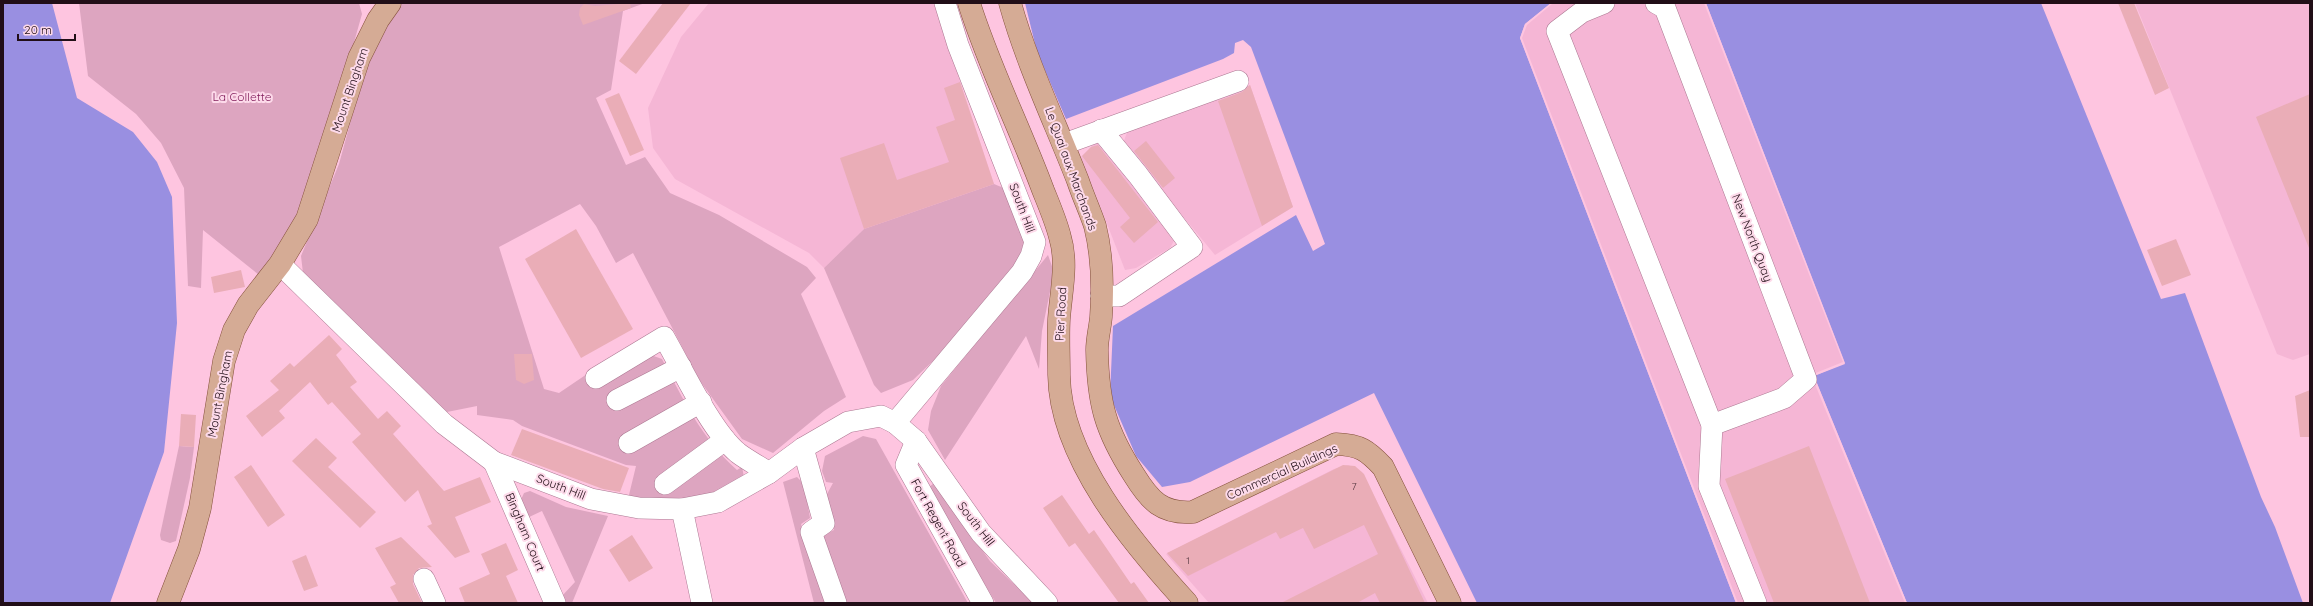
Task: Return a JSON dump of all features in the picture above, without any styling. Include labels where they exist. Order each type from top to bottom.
[{"type":"main road","name":"Mount Bingham","points":[[168,603],[189,549],[200,508],[224,361],[234,330],[248,305],[280,264],[307,219],[359,58],[378,20],[390,3]]},
{"type":"main road","name":"Pier Road","points":[[970,3],[976,23],[1023,135],[1060,236],[1065,261],[1059,319],[1060,389],[1069,433],[1087,471],[1106,503],[1187,603]]},
{"type":"main road","name":"Le Quai aux Marchands","points":[[1010,3],[1019,36],[1064,144],[1095,227],[1100,262],[1101,296],[1097,349],[1102,407],[1106,425],[1116,448],[1142,488],[1155,503],[1168,511]]},
{"type":"main road","name":"Commercial Buildings","points":[[1168,511],[1179,513],[1193,512],[1336,444],[1354,445],[1370,454],[1383,467],[1450,603]]},
{"type":"street","name":"South Hill","points":[[896,423],[1022,272],[1031,256],[1035,242],[958,45],[946,3]]},
{"type":"street","points":[[1604,3],[1582,12],[1557,31],[1712,425],[1709,486],[1756,603]]},
{"type":"street","name":"New North Quay","points":[[1656,3],[1665,8],[1806,379],[1784,398],[1712,425]]},
{"type":"street","points":[[1064,144],[1238,81]]},
{"type":"street","points":[[1101,130],[1192,247],[1119,296],[1101,296]]},
{"type":"street","name":"South Hill","points":[[280,264],[444,424],[494,462],[591,498],[639,508],[682,508],[718,502],[769,473],[803,448],[848,422],[882,416],[896,423],[916,441],[981,533],[1047,603]]},
{"type":"street","points":[[596,378],[664,337],[701,402],[725,440],[738,452],[769,473]]},
{"type":"street","points":[[617,400],[681,367]]},
{"type":"street","points":[[629,443],[701,402]]},
{"type":"street","points":[[665,484],[725,440]]},
{"type":"street","name":"Fort Regent Road","points":[[916,441],[906,465],[983,603]]},
{"type":"street","points":[[803,448],[824,523],[811,532],[836,603]]},
{"type":"street","name":"Bingham Court","points":[[494,462],[555,603]]},
{"type":"street","points":[[682,508],[702,603]]},
{"type":"street","points":[[424,579],[435,603]]},
{"type":"shaded area","points":[[3,3],[52,3],[77,98],[133,132],[157,162],[172,197],[177,323],[164,452],[110,603],[3,603]]},
{"type":"shaded area","points":[[709,3],[934,3],[994,184],[864,229],[824,268],[809,253],[675,179],[653,148],[648,108],[681,37]]},
{"type":"shaded area","points":[[1025,3],[1551,3],[1525,24],[1520,38],[1736,603],[1477,603],[1374,393],[1190,482],[1162,487],[1136,456],[1110,396],[1113,326],[1296,215],[1313,251],[1325,244],[1251,47],[1243,40],[1235,43],[1234,53],[1223,59],[1066,119],[1037,52]]},
{"type":"shaded area","points":[[1551,3],[1706,3],[1845,364],[1815,376],[1907,603],[1736,603],[1520,38],[1525,24]]},
{"type":"shaded area","points":[[1706,3],[2041,3],[2161,299],[2185,293],[2261,497],[2275,527],[2303,603],[1907,603],[1814,376],[1845,363]]},
{"type":"shaded area","points":[[2135,3],[2310,3],[2310,354],[2293,360],[2277,354]]},
{"type":"shaded area","points":[[1250,85],[1293,207],[1215,255],[1123,144],[1128,129]]},
{"type":"shaded area","points":[[1098,140],[1175,239],[1170,248],[1136,268],[1125,270],[1081,157]]},
{"type":"shaded area","points":[[1348,465],[1362,472],[1428,603],[1209,603],[1166,554],[1334,469]]},
{"type":"green space","name":"La Collette","points":[[79,3],[359,3],[362,14],[334,113],[321,152],[298,213],[285,239],[259,275],[203,230],[201,288],[188,286],[184,188],[161,143],[136,114],[88,76]]},
{"type":"green space","points":[[402,3],[645,3],[623,11],[611,90],[596,98],[626,165],[645,157],[670,193],[719,215],[807,267],[816,278],[801,294],[846,397],[824,411],[773,453],[742,439],[700,381],[633,253],[616,263],[596,226],[580,204],[499,247],[544,389],[559,393],[587,374],[648,354],[662,359],[703,432],[713,445],[737,470],[742,467],[744,477],[725,490],[684,499],[628,499],[636,466],[626,465],[522,426],[513,420],[477,415],[477,406],[447,412],[404,377],[303,273],[301,256],[339,164],[369,54]]},
{"type":"green space","points":[[994,184],[1006,189],[1025,240],[1014,271],[935,359],[913,380],[881,393],[874,385],[824,268],[864,229]]},
{"type":"green space","points":[[1048,255],[1054,272],[1042,331],[1039,369],[1026,336],[945,460],[928,430],[931,411],[941,386]]},
{"type":"green space","points":[[863,436],[876,439],[968,603],[843,603],[820,537],[834,530],[827,494],[833,483],[826,482],[822,471],[825,456]]},
{"type":"green space","points":[[179,446],[194,447],[190,478],[176,541],[170,543],[161,540],[160,535]]},
{"type":"green space","points":[[797,477],[804,484],[810,518],[801,524],[828,603],[814,603],[783,482]]},
{"type":"green space","points":[[934,483],[990,561],[1033,603],[996,603],[928,488]]},
{"type":"green space","points":[[530,491],[566,507],[608,516],[572,603],[562,603],[562,596],[575,582],[542,511],[527,518],[519,504],[524,493]]},
{"type":"pier","points":[[1551,3],[1552,4],[1527,25],[1522,38],[1738,603],[1736,603],[1520,38],[1525,24]]},
{"type":"pier","points":[[1704,3],[1706,3],[1845,364],[1814,376],[1907,603],[1905,603],[1812,377],[1813,374],[1843,362]]},
{"type":"building","points":[[630,3],[631,8],[583,25],[579,15],[580,8],[584,4],[595,6]]},
{"type":"building","points":[[663,3],[691,3],[636,74],[619,61]]},
{"type":"building","points":[[2118,3],[2134,3],[2169,88],[2155,95]]},
{"type":"building","points":[[960,82],[994,184],[864,229],[840,158],[884,143],[897,180],[949,162],[936,127],[955,120],[944,88]]},
{"type":"building","points":[[1250,85],[1293,207],[1262,226],[1218,101],[1242,92]]},
{"type":"building","points":[[619,93],[644,150],[630,156],[605,99]]},
{"type":"building","points":[[2310,94],[2310,248],[2309,248],[2256,117]]},
{"type":"building","points":[[1146,141],[1175,178],[1163,188],[1134,151]]},
{"type":"building","points":[[1098,145],[1158,222],[1134,243],[1120,227],[1130,218],[1082,156],[1091,147]]},
{"type":"building","points":[[576,229],[633,329],[581,358],[525,259]]},
{"type":"building","points":[[2176,239],[2191,275],[2162,286],[2147,250]]},
{"type":"building","points":[[241,270],[245,287],[214,293],[211,277]]},
{"type":"building","points":[[329,335],[342,349],[336,355],[357,382],[350,387],[378,419],[387,411],[401,426],[393,434],[444,491],[480,477],[491,502],[455,517],[470,552],[455,558],[427,526],[432,524],[418,490],[405,502],[352,442],[361,434],[332,402],[328,405],[310,382],[279,411],[285,418],[262,437],[246,416],[279,390],[270,381],[290,363],[294,367]]},
{"type":"building","points":[[514,354],[532,354],[534,380],[524,384],[516,380]]},
{"type":"building","points":[[2310,390],[2310,437],[2300,437],[2295,396]]},
{"type":"building","points":[[181,414],[196,415],[194,447],[179,446]]},
{"type":"building","points":[[522,429],[629,468],[620,492],[603,489],[511,455]]},
{"type":"building","points":[[316,438],[337,458],[328,467],[376,512],[360,528],[292,461]]},
{"type":"building","points":[[1809,446],[1870,603],[1774,603],[1725,479]]},
{"type":"building","points":[[251,465],[285,515],[268,527],[234,477]]},
{"type":"building","points":[[1343,465],[1355,466],[1364,474],[1425,603],[1380,603],[1375,593],[1357,603],[1281,603],[1378,554],[1364,525],[1314,549],[1303,528],[1280,539],[1276,532],[1188,576],[1167,553]]},
{"type":"building","points":[[1062,495],[1089,534],[1094,530],[1131,584],[1134,582],[1149,603],[1119,603],[1075,543],[1069,547],[1043,508]]},
{"type":"building","points":[[632,535],[653,568],[629,582],[609,550]]},
{"type":"building","points":[[401,537],[432,567],[419,568],[413,575],[413,584],[422,603],[399,603],[390,587],[396,584],[375,548]]},
{"type":"building","points":[[506,543],[518,570],[506,576],[518,603],[465,603],[459,588],[490,574],[481,554]]},
{"type":"building","points":[[306,555],[318,586],[304,591],[292,561]]}]
